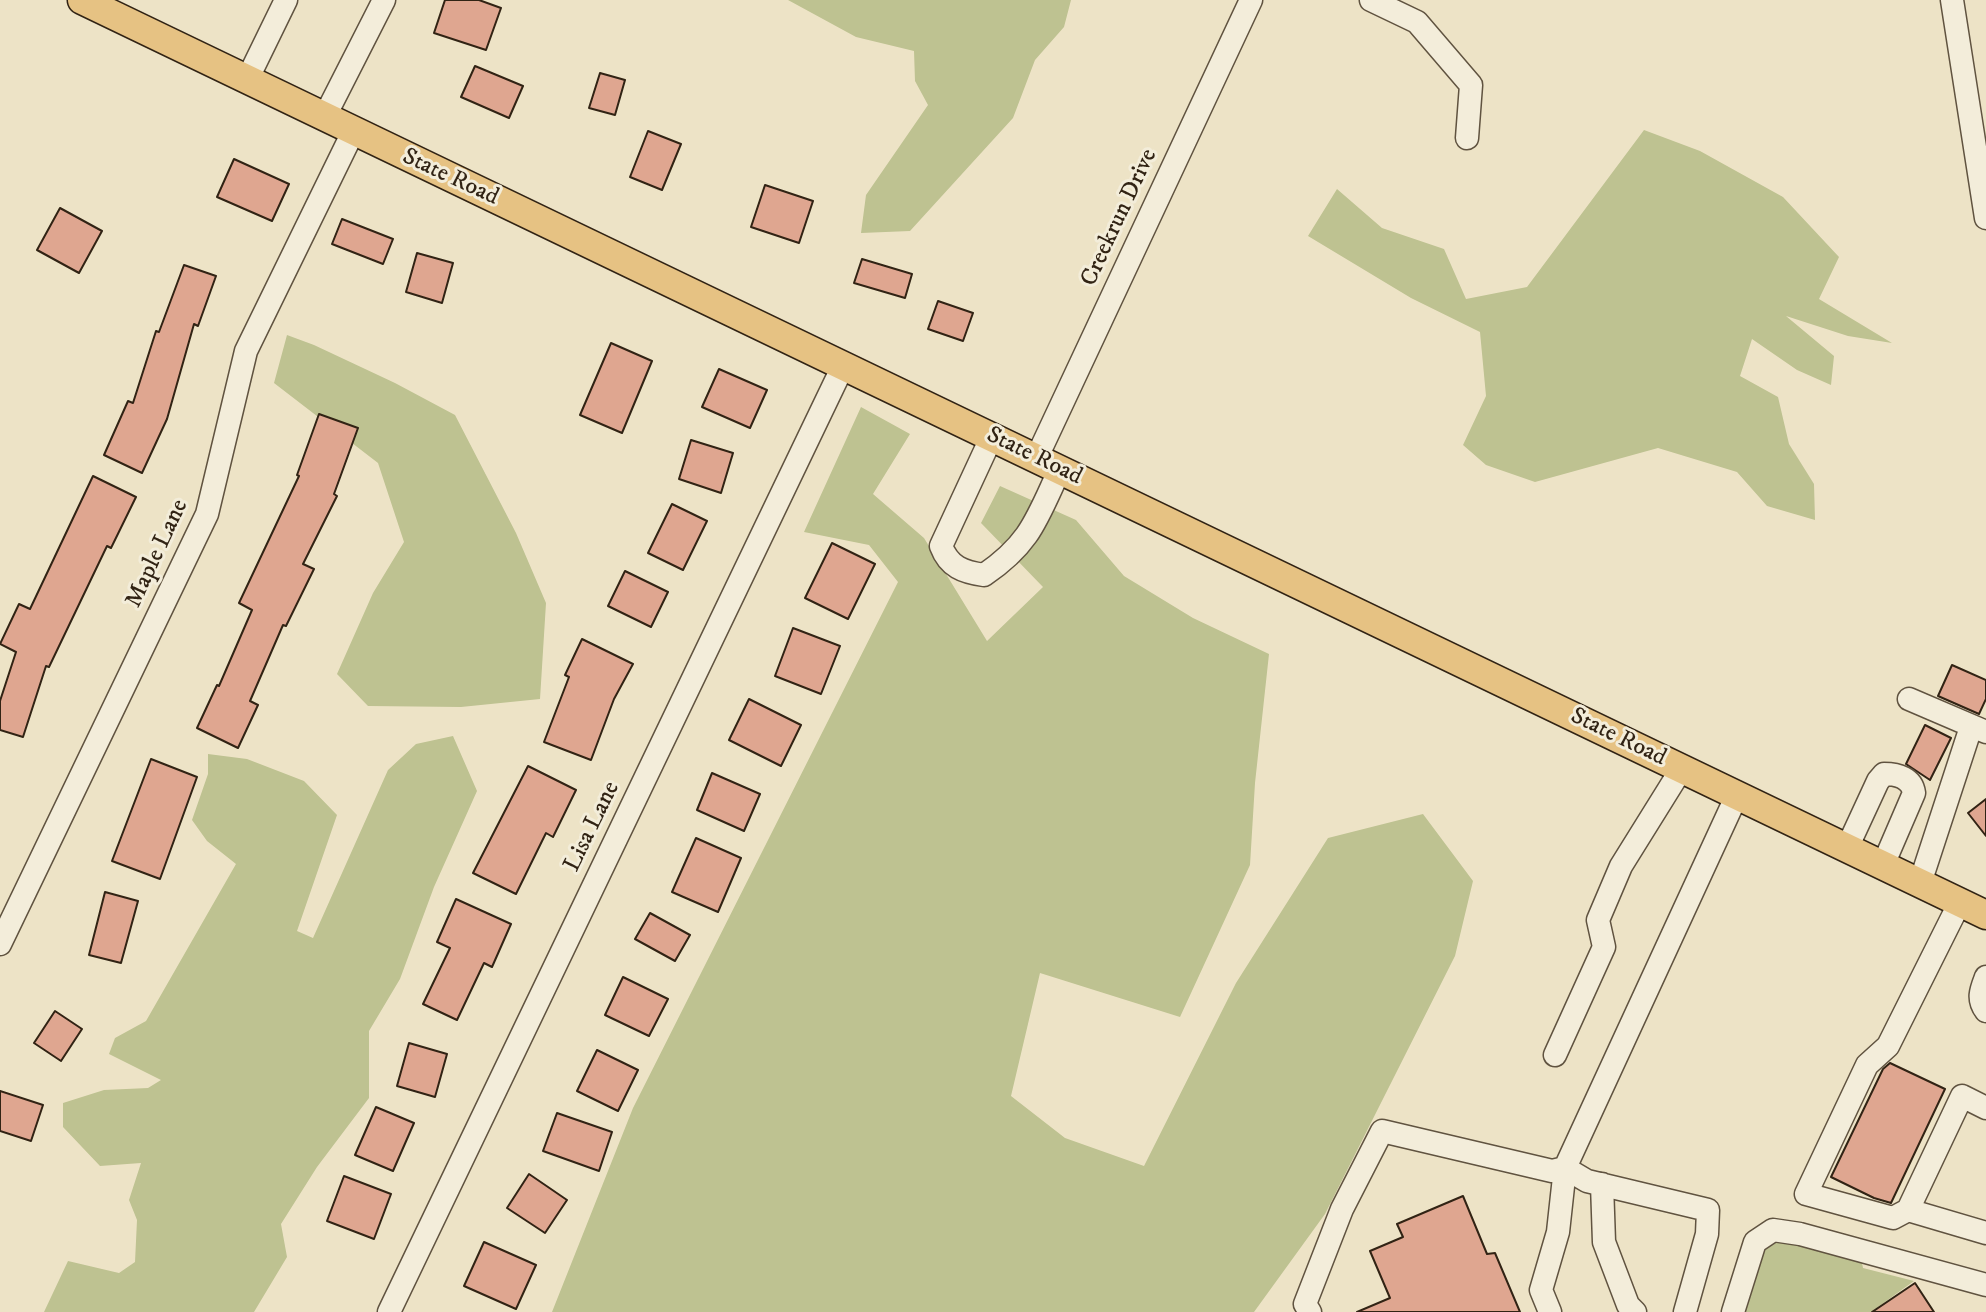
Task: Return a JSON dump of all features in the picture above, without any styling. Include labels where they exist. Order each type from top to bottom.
[{"type":"main road","name":"State Road","points":[[82,0],[1986,915]]},
{"type":"street","points":[[247,80],[286,0]]},
{"type":"street","points":[[324,118],[384,0]]},
{"type":"street","name":"Creekrun Drive","points":[[992,436],[941,546],[951,564],[967,573],[984,575],[1021,546],[1034,525],[1048,463],[1251,0]]},
{"type":"street","points":[[1371,0],[1417,22],[1471,85],[1467,138]]},
{"type":"street","points":[[1952,0],[1978,117],[1986,218]]},
{"type":"street","name":"Maple Lane","points":[[0,944],[207,514],[246,351],[353,132]]},
{"type":"street","name":"Lisa Lane","points":[[389,1312],[844,364]]},
{"type":"street","points":[[1909,699],[1978,730],[1920,883]]},
{"type":"street","points":[[1555,1055],[1604,947],[1598,920],[1621,866],[1682,768]]},
{"type":"street","points":[[1847,848],[1884,774],[1894,774],[1907,780],[1914,793],[1883,865]]},
{"type":"street","points":[[1550,1312],[1541,1290],[1558,1232],[1565,1168],[1737,795]]},
{"type":"street","points":[[1960,902],[1888,1046],[1867,1065],[1806,1194],[1893,1218],[1908,1210],[1962,1096],[1986,1108]]},
{"type":"street","points":[[1986,977],[1979,994],[1986,1011]]},
{"type":"street","points":[[1310,1312],[1305,1304],[1342,1209],[1382,1131],[1552,1171],[1565,1168],[1587,1181],[1708,1210],[1707,1234],[1685,1312]]},
{"type":"street","points":[[1602,1184],[1604,1242],[1628,1305],[1635,1312]]},
{"type":"street","points":[[1908,1210],[1986,1233]]},
{"type":"street","points":[[1733,1312],[1755,1242],[1773,1230],[1800,1234],[1986,1285]]},
{"type":"green space","points":[[788,0],[1071,0],[1064,27],[1035,60],[1013,118],[910,231],[861,233],[866,195],[928,105],[915,81],[914,51],[856,37]]},
{"type":"green space","points":[[1644,130],[1700,151],[1783,197],[1839,257],[1819,299],[1892,343],[1848,336],[1786,316],[1834,356],[1831,385],[1797,370],[1752,339],[1740,376],[1778,397],[1789,444],[1814,484],[1815,520],[1767,506],[1737,472],[1658,448],[1535,482],[1486,465],[1463,445],[1486,396],[1480,332],[1411,298],[1308,236],[1337,189],[1382,228],[1444,249],[1466,299],[1527,287]]},
{"type":"green space","points":[[287,335],[395,383],[455,415],[516,533],[546,603],[540,699],[461,707],[368,706],[337,674],[373,593],[404,542],[378,463],[274,383]]},
{"type":"green space","points":[[861,407],[910,434],[873,494],[924,538],[987,641],[1043,587],[981,523],[1000,486],[1076,520],[1124,576],[1193,618],[1269,654],[1250,865],[1180,1017],[1040,973],[1011,1096],[1065,1138],[1144,1166],[1236,983],[1328,838],[1423,814],[1473,881],[1455,956],[1325,1214],[1254,1312],[552,1312],[633,1108],[898,582],[869,545],[804,532]]},
{"type":"green space","points":[[453,736],[477,791],[434,887],[400,979],[369,1031],[369,1098],[317,1167],[281,1224],[287,1257],[254,1312],[44,1312],[68,1261],[119,1273],[135,1262],[137,1220],[129,1200],[141,1163],[100,1166],[63,1127],[63,1103],[104,1090],[148,1088],[161,1080],[109,1054],[115,1038],[146,1021],[236,864],[207,841],[192,820],[208,774],[208,754],[247,759],[304,781],[337,815],[297,931],[313,938],[388,770],[416,744]]},
{"type":"green space","points":[[1782,1241],[1914,1281],[1871,1312],[1740,1312],[1755,1260],[1770,1246]]},
{"type":"building","points":[[445,0],[479,0],[501,8],[486,50],[434,33]]},
{"type":"building","points":[[475,66],[523,86],[509,118],[461,97]]},
{"type":"building","points":[[600,73],[625,80],[615,115],[589,108]]},
{"type":"building","points":[[648,131],[681,144],[662,190],[630,177]]},
{"type":"building","points":[[234,159],[289,184],[272,221],[217,197]]},
{"type":"building","points":[[765,185],[813,201],[799,243],[751,227]]},
{"type":"building","points":[[60,208],[102,231],[79,273],[37,250]]},
{"type":"building","points":[[342,219],[393,239],[383,264],[332,244]]},
{"type":"building","points":[[417,253],[453,263],[442,303],[406,292]]},
{"type":"building","points":[[862,259],[912,274],[905,298],[854,283]]},
{"type":"building","points":[[184,265],[216,276],[198,326],[194,324],[167,419],[142,473],[104,455],[128,401],[133,403],[156,331],[159,332]]},
{"type":"building","points":[[938,301],[973,313],[963,341],[928,329]]},
{"type":"building","points":[[611,343],[652,361],[622,433],[580,415]]},
{"type":"building","points":[[719,369],[767,390],[750,428],[702,407]]},
{"type":"building","points":[[319,414],[358,428],[334,494],[337,496],[303,564],[314,569],[286,626],[283,625],[250,701],[258,705],[238,748],[197,728],[252,610],[239,603],[299,476]]},
{"type":"building","points":[[691,440],[733,453],[721,493],[679,479]]},
{"type":"building","points":[[93,476],[136,497],[111,548],[107,546],[49,667],[46,666],[23,737],[0,730],[0,701],[16,652],[0,644],[19,604],[30,609]]},
{"type":"building","points":[[672,504],[707,521],[683,570],[648,553]]},
{"type":"building","points":[[832,543],[875,564],[848,619],[805,598]]},
{"type":"building","points":[[625,571],[668,592],[651,627],[608,606]]},
{"type":"building","points":[[793,628],[840,646],[821,694],[775,676]]},
{"type":"building","points":[[582,639],[633,664],[614,699],[591,760],[544,742],[569,677],[565,675]]},
{"type":"building","points":[[1952,665],[1986,680],[1986,699],[1979,714],[1938,696]]},
{"type":"building","points":[[749,699],[801,725],[781,766],[729,740]]},
{"type":"building","points":[[1925,725],[1951,738],[1930,780],[1906,764]]},
{"type":"building","points":[[151,759],[197,777],[160,879],[112,861]]},
{"type":"building","points":[[528,766],[576,790],[553,837],[546,833],[516,894],[473,873]]},
{"type":"building","points":[[712,773],[760,794],[744,831],[697,810]]},
{"type":"building","points":[[1986,799],[1986,836],[1968,813]]},
{"type":"building","points":[[696,838],[741,858],[718,912],[672,892]]},
{"type":"building","points":[[105,892],[138,901],[121,963],[89,955]]},
{"type":"building","points":[[456,899],[511,924],[492,967],[484,963],[457,1020],[423,1004],[450,948],[437,942]]},
{"type":"building","points":[[650,913],[690,935],[675,961],[635,939]]},
{"type":"building","points":[[623,977],[668,999],[649,1036],[605,1015]]},
{"type":"building","points":[[55,1011],[82,1029],[61,1061],[34,1043]]},
{"type":"building","points":[[409,1043],[447,1054],[435,1097],[397,1086]]},
{"type":"building","points":[[597,1050],[638,1070],[618,1111],[577,1091]]},
{"type":"building","points":[[1890,1063],[1945,1089],[1891,1203],[1831,1177],[1883,1069]]},
{"type":"building","points":[[0,1091],[43,1105],[31,1141],[0,1131]]},
{"type":"building","points":[[376,1107],[414,1123],[393,1171],[355,1155]]},
{"type":"building","points":[[557,1113],[612,1132],[599,1171],[543,1151]]},
{"type":"building","points":[[529,1174],[567,1200],[545,1233],[507,1208]]},
{"type":"building","points":[[344,1176],[391,1194],[374,1239],[327,1221]]},
{"type":"building","points":[[1463,1196],[1487,1254],[1495,1253],[1520,1312],[1357,1312],[1390,1298],[1370,1251],[1403,1237],[1397,1224]]},
{"type":"building","points":[[484,1242],[536,1265],[516,1309],[464,1286]]},
{"type":"building","points":[[1915,1283],[1934,1312],[1872,1312]]}]
